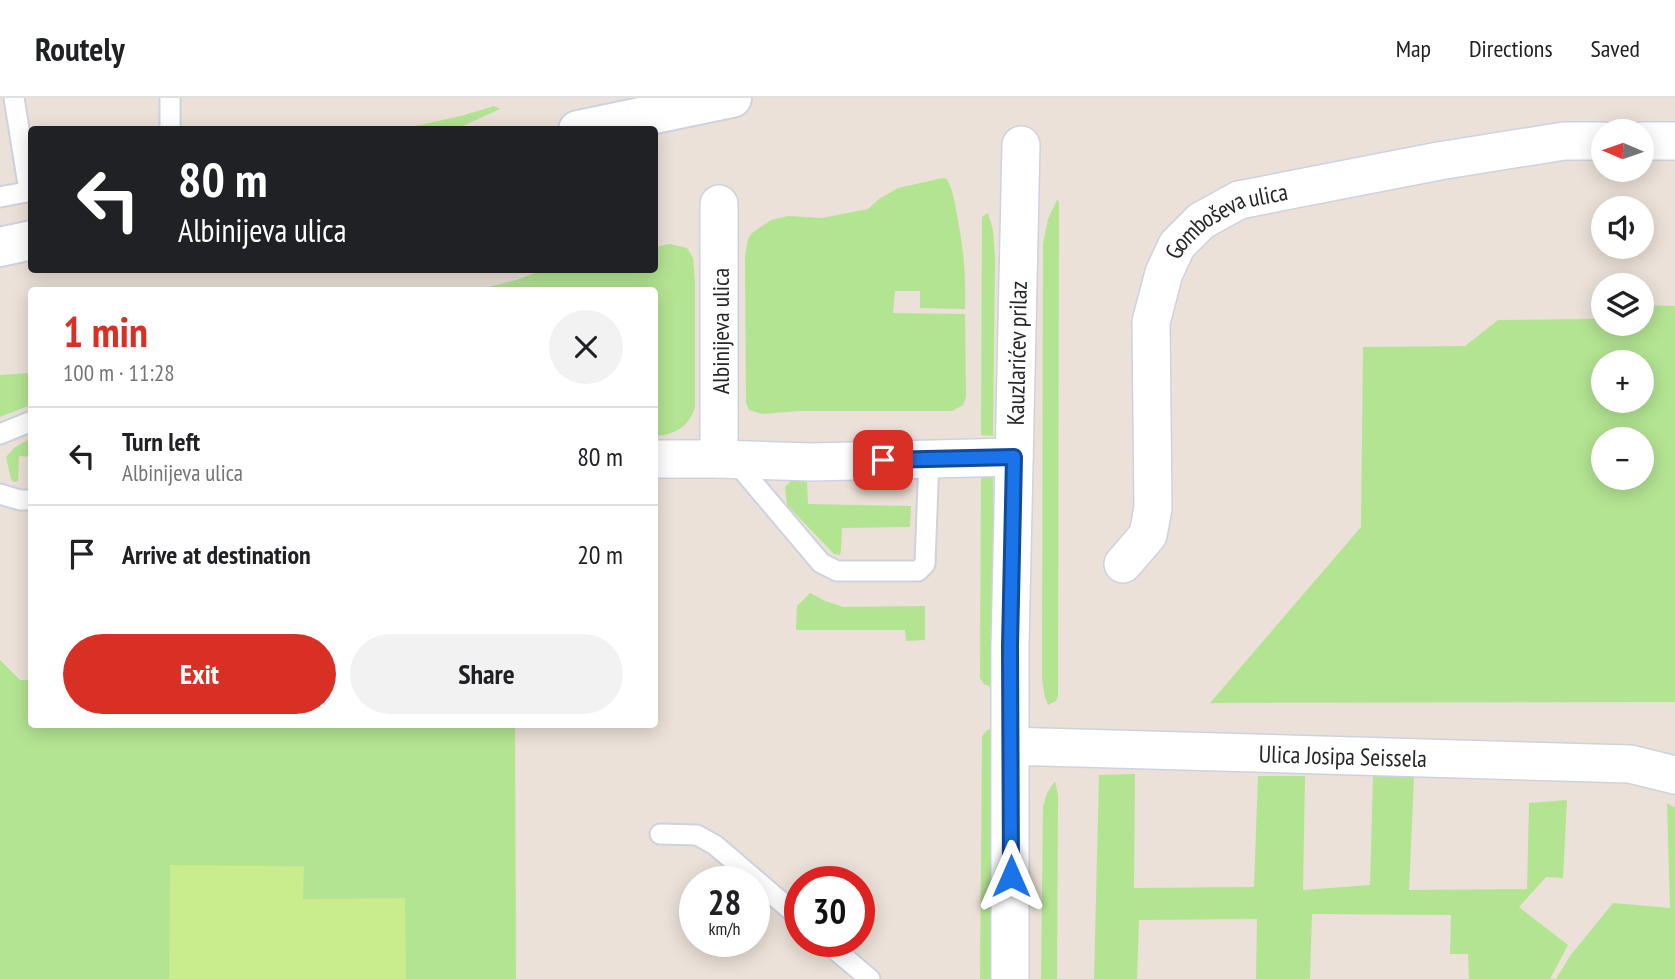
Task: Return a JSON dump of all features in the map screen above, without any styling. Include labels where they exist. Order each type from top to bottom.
[{"type":"main road","points":[[597,126],[732,98]]},
{"type":"main road","points":[[0,247],[28,241]]},
{"type":"street","name":"Gomboševa ulica","points":[[1123,564],[1148,535],[1153,508],[1150,322],[1164,273],[1177,244],[1201,220],[1239,200],[1439,160],[1564,141],[1591,141]]},
{"type":"street","points":[[1654,141],[1675,141]]},
{"type":"street","name":"Kauzlarićev prilaz","points":[[1010,979],[1010,646],[1021,145]]},
{"type":"street","name":"Albinijeva ulica","points":[[719,204],[726,459]]},
{"type":"street","points":[[658,459],[812,462],[1014,457]]},
{"type":"street","name":"Ulica Josipa Seissela","points":[[1011,746],[1630,764],[1675,775]]},
{"type":"lane","points":[[14,98],[28,179]]},
{"type":"lane","points":[[170,98],[170,126]]},
{"type":"lane","points":[[0,197],[28,191]]},
{"type":"lane","points":[[0,434],[28,423]]},
{"type":"lane","points":[[726,459],[821,563],[837,571],[918,571],[925,564],[929,458]]},
{"type":"lane","points":[[0,494],[28,500]]},
{"type":"lane","points":[[660,834],[697,835],[715,845],[784,904]]},
{"type":"lane","points":[[844,957],[870,979]]},
{"type":"green space","points":[[494,106],[500,109],[463,126],[416,126]]},
{"type":"green space","points":[[947,179],[951,189],[960,232],[965,309],[920,308],[920,291],[895,291],[893,313],[965,314],[966,397],[963,405],[952,411],[799,411],[762,414],[749,410],[746,403],[745,255],[752,233],[771,220],[788,216],[822,218],[868,209],[898,188]]},
{"type":"green space","points":[[1057,200],[1058,696],[1056,701],[1048,705],[1042,678],[1043,244],[1048,219]]},
{"type":"green space","points":[[988,213],[993,230],[995,257],[993,436],[981,435],[982,217]]},
{"type":"green space","points":[[670,244],[687,248],[693,258],[695,407],[689,420],[680,429],[658,436],[658,287],[489,287],[535,273],[658,273],[658,246]]},
{"type":"green space","points":[[1654,305],[1675,306],[1675,702],[1210,703],[1361,527],[1363,347],[1465,346],[1498,320],[1591,319],[1591,336],[1654,336]]},
{"type":"green space","points":[[28,373],[28,406],[0,417],[0,375]]},
{"type":"green space","points":[[28,440],[28,457],[19,456],[18,481],[14,482],[6,457],[14,448]]},
{"type":"green space","points":[[981,471],[993,472],[993,688],[984,684],[980,678]]},
{"type":"green space","points":[[793,479],[805,479],[807,482],[808,504],[911,506],[910,527],[842,528],[840,555],[834,554],[787,505],[785,487]]},
{"type":"green space","points":[[810,593],[843,607],[925,606],[925,640],[906,641],[905,630],[796,630],[797,606]]},
{"type":"green space","points":[[0,660],[20,680],[28,680],[28,728],[515,728],[516,979],[0,979]]},
{"type":"green space","points":[[993,729],[992,979],[980,979],[982,736],[987,730]]},
{"type":"green space","points":[[1135,774],[1134,888],[1254,887],[1258,776],[1305,776],[1303,890],[1370,885],[1373,775],[1414,776],[1409,890],[1527,889],[1529,803],[1567,800],[1563,878],[1546,877],[1519,907],[1568,945],[1550,979],[1469,979],[1468,954],[1450,954],[1451,915],[1312,914],[1310,979],[1256,979],[1257,919],[1139,920],[1137,979],[1094,979],[1099,775]]},
{"type":"green space","points":[[1055,781],[1058,795],[1057,979],[1041,979],[1043,807],[1047,793]]},
{"type":"green space","points":[[1667,803],[1675,808],[1675,979],[1556,979],[1570,956],[1613,903],[1670,908]]},
{"type":"green space","points":[[170,865],[304,866],[303,899],[405,898],[406,979],[169,979]]},
{"type":"route","points":[[883,460],[1014,457],[1010,646],[1011,876]]}]
